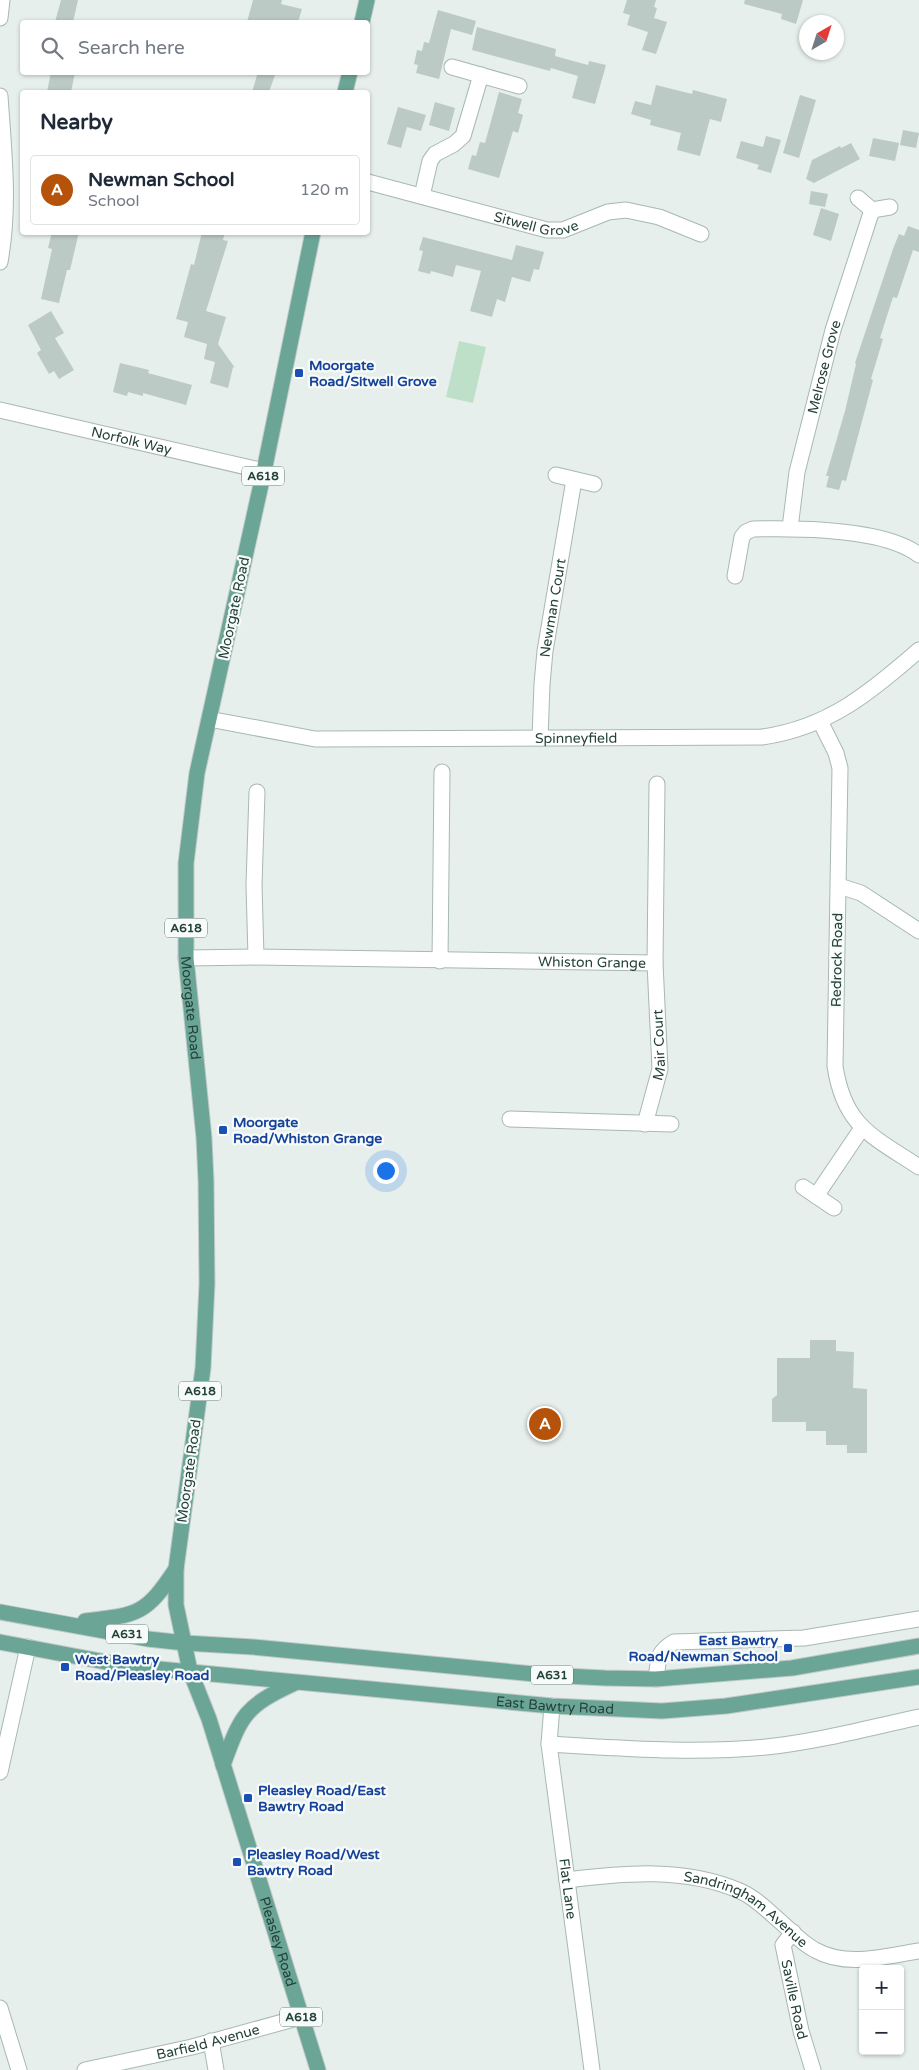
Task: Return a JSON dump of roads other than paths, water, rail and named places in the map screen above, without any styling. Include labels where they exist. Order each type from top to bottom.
[{"type":"main road","points":[[362,20],[367,0]]},
{"type":"main road","points":[[346,90],[349,75]]},
{"type":"main road","name":"Moorgate Road","points":[[185,1643],[177,1615],[176,1569],[203,1368],[207,1284],[204,1138],[186,958],[187,854],[197,773],[264,471],[312,235]]},
{"type":"main road","points":[[69,1623],[116,1618],[132,1614],[144,1608],[154,1600],[176,1569]]},
{"type":"main road","name":"A631","points":[[0,1612],[185,1643]]},
{"type":"main road","name":"A631","points":[[0,1642],[127,1666],[190,1671]]},
{"type":"main road","name":"A618","points":[[185,1643],[190,1671]]},
{"type":"main road","name":"East Bawtry Road","points":[[185,1643],[262,1648],[545,1675],[656,1679],[792,1668],[919,1646]]},
{"type":"main road","name":"East Bawtry Road","points":[[190,1671],[552,1706],[662,1711],[708,1707],[919,1677]]},
{"type":"main road","name":"Pleasley Road","points":[[190,1671],[208,1714],[318,2070]]},
{"type":"main road","points":[[223,1765],[235,1734],[246,1714],[263,1698],[297,1682]]},
{"type":"street","points":[[0,18],[2,0]]},
{"type":"street","points":[[452,67],[518,86]]},
{"type":"street","points":[[422,196],[430,161],[435,154],[454,144],[462,136],[481,75]]},
{"type":"street","points":[[0,96],[7,205],[5,236],[0,262]]},
{"type":"street","name":"Sitwell Grove","points":[[370,183],[547,230],[563,230],[608,212],[626,210],[659,217],[701,234]]},
{"type":"street","points":[[858,198],[872,210],[890,207]]},
{"type":"street","name":"Melrose Grove","points":[[790,528],[797,472],[833,330],[872,210]]},
{"type":"street","name":"Norfolk Way","points":[[0,410],[264,471]]},
{"type":"street","points":[[556,475],[594,484]]},
{"type":"street","name":"Newman Court","points":[[540,738],[545,651],[574,480]]},
{"type":"street","points":[[735,576],[742,537],[746,532],[753,529],[790,528],[868,536],[900,544],[919,556]]},
{"type":"street","name":"Spinneyfield","points":[[209,719],[315,739],[746,738],[783,734],[820,721],[869,692],[919,650]]},
{"type":"street","name":"Redrock Road","points":[[820,721],[836,753],[840,768],[835,1066],[838,1087],[847,1108],[862,1128],[919,1167]]},
{"type":"street","points":[[440,961],[442,772]]},
{"type":"street","name":"Whiston Grange","points":[[186,958],[256,957],[655,963],[657,784]]},
{"type":"street","points":[[256,957],[254,885],[257,792]]},
{"type":"street","points":[[839,886],[861,893],[919,930]]},
{"type":"street","name":"Mair Court","points":[[645,1124],[660,1069],[655,963]]},
{"type":"street","points":[[510,1119],[671,1124]]},
{"type":"street","points":[[816,1196],[862,1128]]},
{"type":"street","points":[[803,1187],[834,1208]]},
{"type":"street","points":[[656,1679],[658,1658],[663,1649],[674,1642],[804,1638],[919,1619]]},
{"type":"street","points":[[0,1772],[28,1647]]},
{"type":"street","name":"Flat Lane","points":[[552,1706],[548,1744],[592,2070]]},
{"type":"street","points":[[548,1744],[682,1751],[765,1747],[833,1736],[919,1717]]},
{"type":"street","name":"Sandringham Avenue","points":[[567,1880],[632,1873],[691,1878],[722,1885],[754,1899],[814,1950],[838,1959],[859,1960],[919,1951]]},
{"type":"street","name":"Saville Road","points":[[792,1932],[783,1945],[801,2031],[813,2070]]},
{"type":"street","points":[[0,2008],[14,2060],[19,2070]]},
{"type":"street","name":"Barfield Avenue","points":[[85,2070],[131,2061],[301,2017]]},
{"type":"street","points":[[212,2041],[216,2070]]},
{"type":"place","name":"Moorgate Road/Sitwell Grove","points":[[299,373]]},
{"type":"place","name":"Moorgate Road/Whiston Grange","points":[[223,1130]]},
{"type":"place","name":"Newman School","points":[[545,1424]]},
{"type":"place","name":"East Bawtry Road/Newman School","points":[[788,1648]]},
{"type":"place","name":"West Bawtry Road/Pleasley Road","points":[[65,1667]]},
{"type":"place","name":"Pleasley Road/East Bawtry Road","points":[[248,1798]]},
{"type":"place","name":"Pleasley Road/West Bawtry Road","points":[[237,1862]]}]
